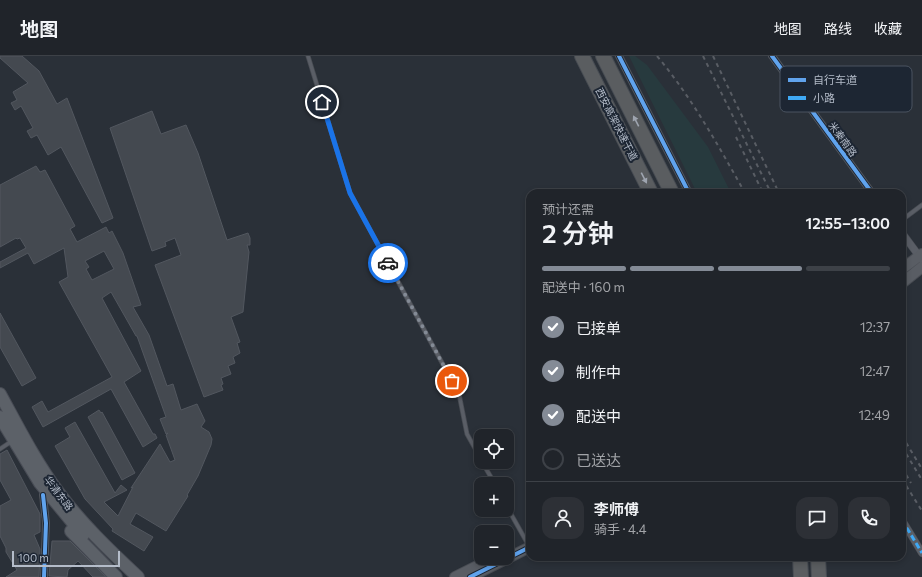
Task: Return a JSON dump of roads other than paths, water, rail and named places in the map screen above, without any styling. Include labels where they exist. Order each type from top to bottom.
[{"type":"highway","points":[[578,56],[599,89]]},
{"type":"highway","name":"西安高架快速干道","points":[[582,56],[649,189]]},
{"type":"highway","name":"西安高架快速干道","points":[[603,56],[670,189]]},
{"type":"highway","points":[[800,561],[801,577]]},
{"type":"highway","points":[[818,561],[819,577]]},
{"type":"main road","name":"华清东路","points":[[0,394],[37,461],[62,498],[96,536],[138,577]]},
{"type":"main road","name":"华清东路","points":[[0,418],[8,444],[83,535],[126,577]]},
{"type":"main road","points":[[16,425],[84,512],[148,577]]},
{"type":"main road","points":[[8,444],[43,495],[79,541],[116,577]]},
{"type":"street","points":[[619,56],[686,189]]},
{"type":"street","name":"米秦南路","points":[[772,56],[780,67]]},
{"type":"street","name":"米秦南路","points":[[813,112],[869,189]]},
{"type":"street","points":[[906,239],[921,257],[906,266]]},
{"type":"street","points":[[906,280],[922,268]]},
{"type":"street","points":[[43,495],[46,524],[44,577]]},
{"type":"street","points":[[906,527],[922,553]]},
{"type":"street","points":[[514,549],[526,545]]},
{"type":"street","points":[[470,577],[526,546]]},
{"type":"street","points":[[455,577],[480,565]]},
{"type":"lane","points":[[308,56],[350,193],[459,394],[467,434],[474,447]]},
{"type":"lane","points":[[906,217],[922,205]]},
{"type":"lane","points":[[513,517],[526,539]]},
{"type":"railway","points":[[657,56],[682,88],[693,105],[743,189]]},
{"type":"railway","points":[[703,56],[769,189]]},
{"type":"railway","points":[[713,56],[777,189]]},
{"type":"railway","points":[[736,137],[761,189]]},
{"type":"railway","points":[[906,443],[922,469]]},
{"type":"railway","points":[[906,454],[922,480]]},
{"type":"railway","points":[[906,475],[911,483]]},
{"type":"railway","points":[[906,485],[922,511]]}]
